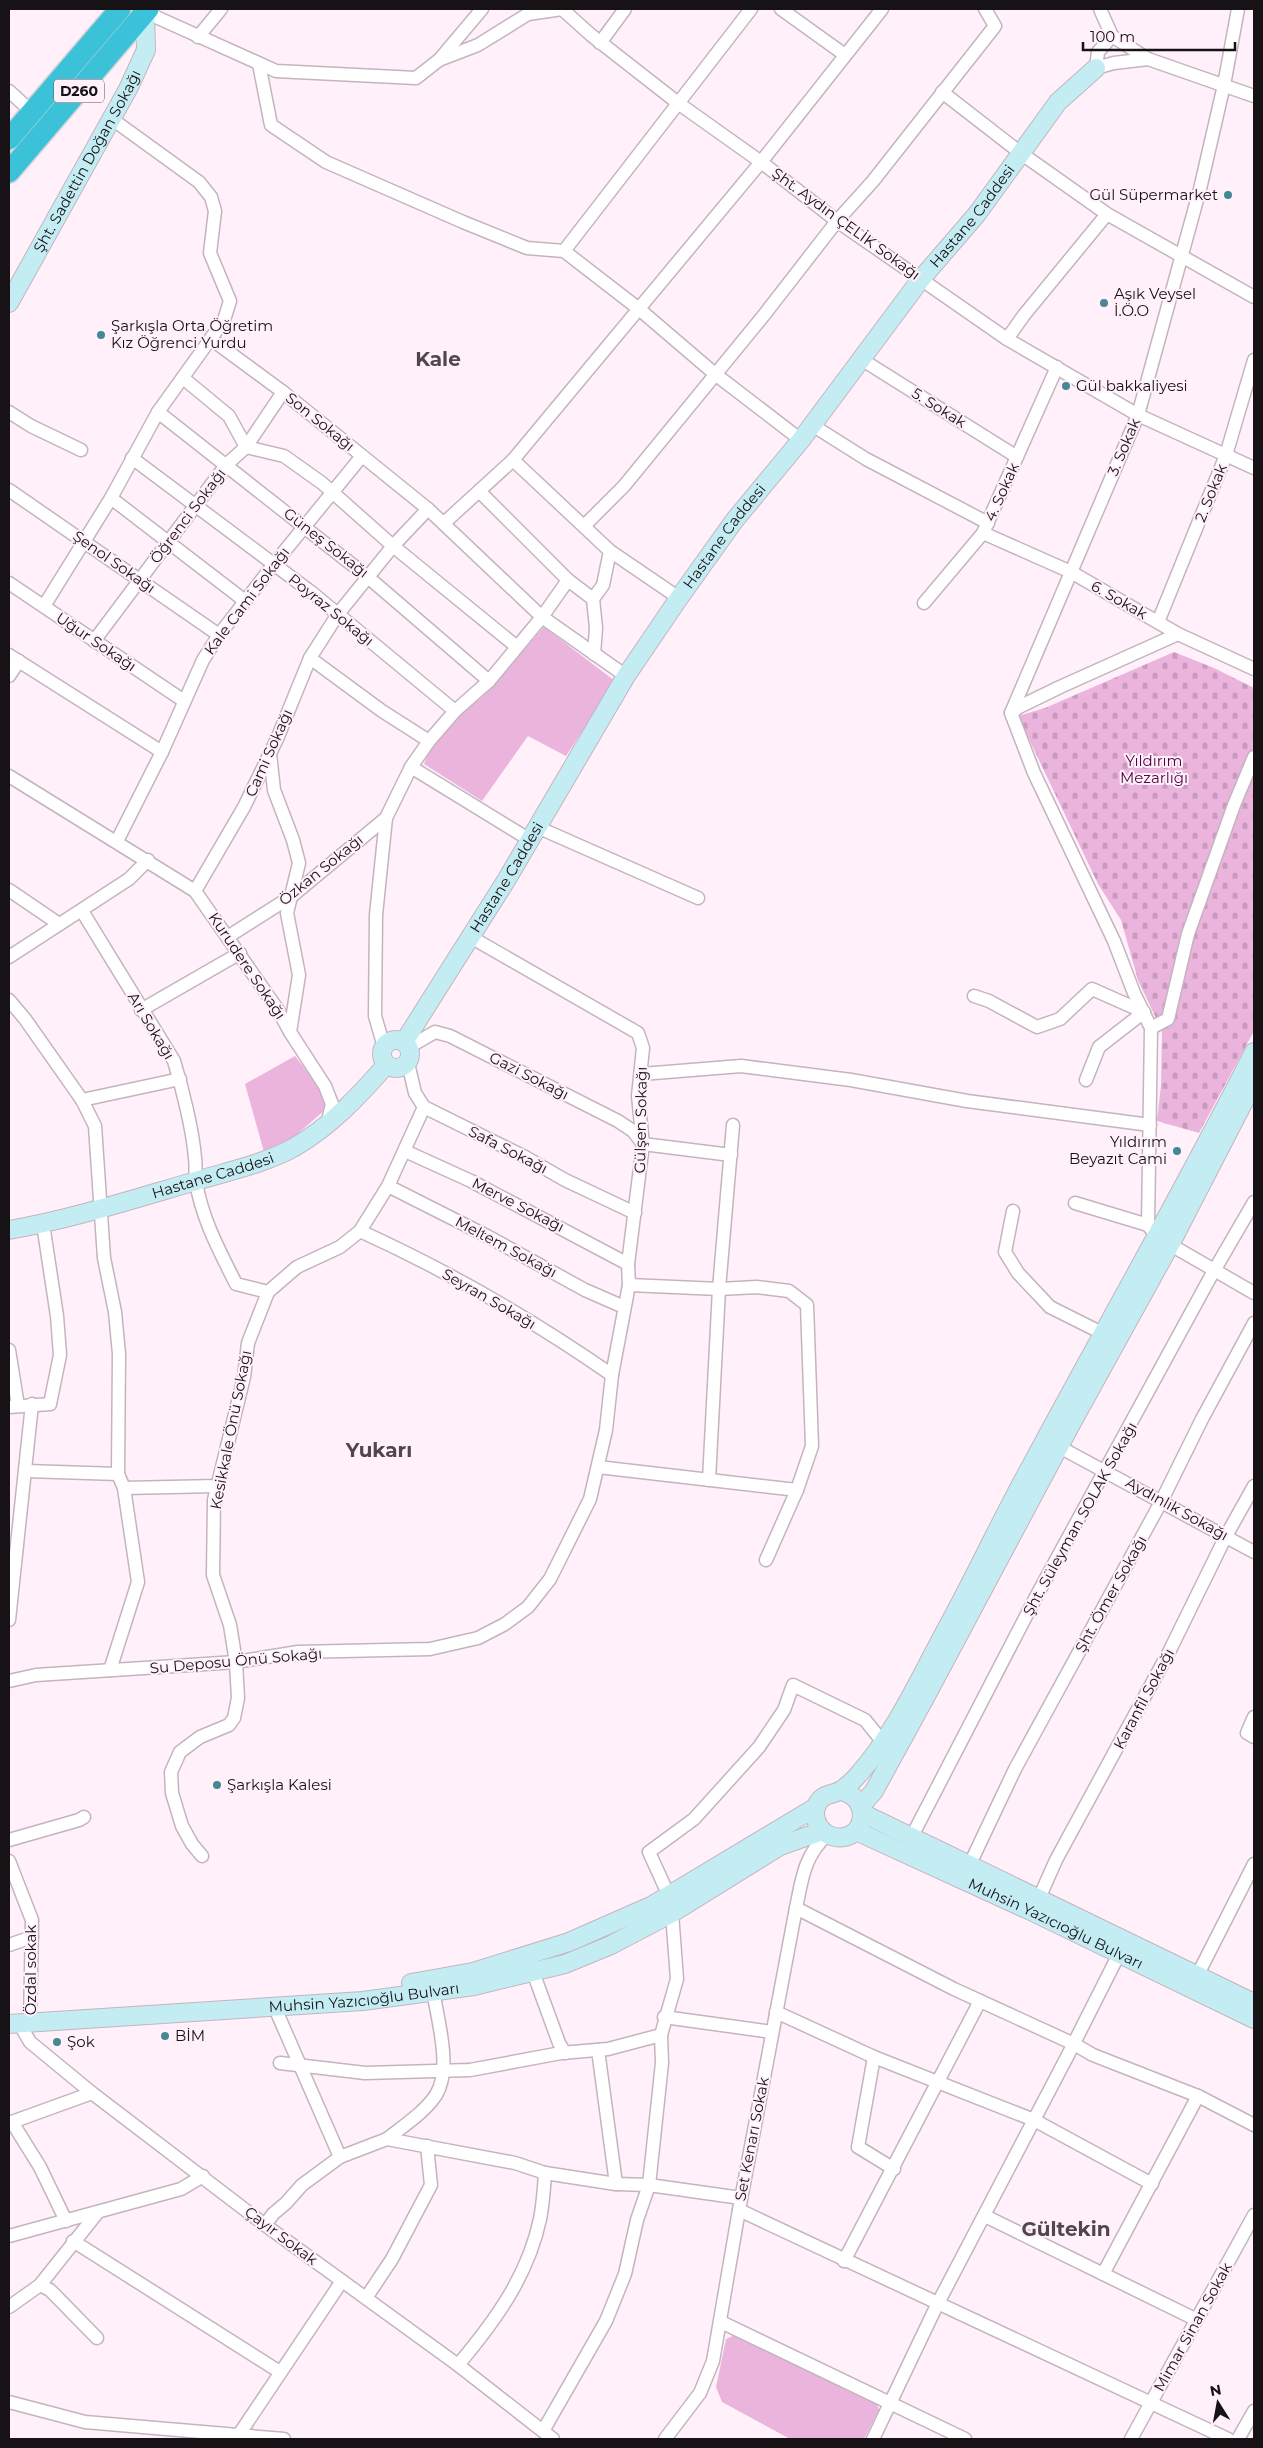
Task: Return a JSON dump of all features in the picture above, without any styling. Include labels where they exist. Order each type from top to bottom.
[{"type":"highway","name":"D260","points":[[9,139],[120,9]]},
{"type":"highway","name":"D260","points":[[9,172],[147,10]]},
{"type":"street","points":[[198,37],[221,9]]},
{"type":"street","points":[[147,10],[198,37],[276,71],[416,78],[439,60],[482,9]]},
{"type":"street","name":"Şht. Aydın ÇELİK Sokağı","points":[[439,60],[478,45],[528,14],[562,9],[600,43],[678,103],[761,162],[837,221],[1007,339],[1138,416],[1254,468]]},
{"type":"street","points":[[600,43],[625,9]]},
{"type":"street","points":[[564,251],[751,9]]},
{"type":"street","points":[[782,9],[844,55]]},
{"type":"street","points":[[444,523],[514,460],[761,162],[882,9]]},
{"type":"street","points":[[584,526],[624,486],[837,221],[873,181],[995,26],[985,9]]},
{"type":"street","points":[[1100,9],[1112,36],[1148,59],[1254,96]]},
{"type":"street","name":"3. Sokak","points":[[1011,713],[1138,416],[1182,257],[1224,85],[1238,9]]},
{"type":"street","name":"Şht. Sadettin Doğan Sokağı","points":[[9,303],[112,118],[146,50],[147,10]]},
{"type":"street","points":[[1112,36],[1098,52],[1096,68],[1114,62],[1148,59]]},
{"type":"street","points":[[259,64],[271,125],[326,162],[527,248],[564,251],[639,309],[714,374],[801,440]]},
{"type":"street","name":"Hastane Caddesi","points":[[407,1051],[469,936],[533,833],[626,676],[679,598],[734,521],[801,440],[921,279],[977,214],[1058,102],[1096,68]]},
{"type":"street","points":[[9,91],[32,112]]},
{"type":"street","points":[[942,92],[1022,154],[1107,214],[1254,297]]},
{"type":"street","points":[[44,606],[111,498],[158,412],[224,320],[230,301],[210,253],[215,211],[211,197],[199,182],[112,118]]},
{"type":"street","points":[[1007,339],[1024,315],[1107,214]]},
{"type":"street","name":"Son Sokağı","points":[[211,339],[283,392],[428,509],[542,617],[626,676]]},
{"type":"street","name":"5. Sokak","points":[[860,359],[1017,457]]},
{"type":"street","name":"2. Sokak","points":[[1158,622],[1226,455],[1254,360]]},
{"type":"street","name":"4. Sokak","points":[[924,603],[985,528],[1057,367]]},
{"type":"street","points":[[184,378],[229,416],[246,447],[284,456],[332,491],[393,546],[517,647]]},
{"type":"street","name":"Öğrenci Sokağı","points":[[94,641],[226,465],[246,447],[283,392]]},
{"type":"street","points":[[9,412],[31,426],[81,450]]},
{"type":"street","name":"Güneş Sokağı","points":[[158,412],[370,578],[489,681]]},
{"type":"street","name":"6. Sokak","points":[[812,425],[866,459],[985,528],[1071,572],[1178,634],[1254,669]]},
{"type":"street","name":"Kale Cami Sokağı","points":[[117,841],[162,752],[203,660],[219,635],[304,525],[362,456]]},
{"type":"street","name":"Poyraz Sokağı","points":[[132,458],[274,564],[456,711]]},
{"type":"street","points":[[514,460],[610,551],[679,598]]},
{"type":"street","name":"Şenol Sokağı","points":[[9,490],[219,635]]},
{"type":"street","points":[[479,491],[568,580],[593,599]]},
{"type":"street","points":[[111,498],[245,601]]},
{"type":"street","name":"Cami Sokağı","points":[[195,891],[244,808],[270,754],[310,658],[338,614],[370,578],[393,546],[428,509]]},
{"type":"street","points":[[594,654],[596,628],[593,599],[603,585],[610,551]]},
{"type":"street","points":[[407,1051],[400,1068],[385,1056],[375,1016],[376,915],[386,818],[411,767],[429,741],[456,711],[489,681],[542,617],[568,580]]},
{"type":"street","name":"Uğur Sokağı","points":[[9,583],[184,701]]},
{"type":"street","points":[[862,1809],[853,1795],[834,1791],[823,1797],[816,1808],[816,1820],[825,1833],[839,1838],[856,1831],[860,1825],[862,1809],[922,1705],[1158,1235],[1147,1199],[1151,1028],[1114,941],[1034,773],[1011,713],[1060,686],[1178,634]]},
{"type":"street","points":[[9,676],[14,658],[162,752]]},
{"type":"street","points":[[310,658],[382,712],[429,741]]},
{"type":"street","points":[[270,754],[274,790],[293,840],[299,863],[287,913],[299,974],[290,1032]]},
{"type":"street","points":[[1151,1028],[1168,1019],[1188,934],[1234,805],[1254,758]]},
{"type":"street","points":[[411,767],[533,833],[698,898]]},
{"type":"street","name":"Kurudere Sokağı","points":[[9,776],[148,860],[195,891],[229,936],[325,1086],[332,1104],[327,1125]]},
{"type":"street","name":"Özkan Sokağı","points":[[229,936],[292,896],[386,818]]},
{"type":"street","points":[[9,958],[130,878],[148,860]]},
{"type":"street","points":[[9,890],[59,924]]},
{"type":"street","name":"Arı Sokağı","points":[[82,911],[174,1061],[180,1079],[195,1156],[196,1181],[206,1219],[236,1284],[268,1292]]},
{"type":"street","name":"Gülşen Sokağı","points":[[469,936],[638,1033],[643,1048],[642,1074],[638,1096],[643,1144],[628,1264],[629,1285],[612,1375],[606,1430]]},
{"type":"street","points":[[141,1010],[240,953]]},
{"type":"street","points":[[974,996],[989,1001],[1037,1027],[1060,1018],[1092,989],[1144,1012]]},
{"type":"street","points":[[9,1000],[25,1019],[82,1100],[95,1126],[104,1258],[115,1312],[119,1354],[118,1474],[124,1488],[138,1582],[110,1670]]},
{"type":"street","points":[[1086,1080],[1100,1047],[1144,1012]]},
{"type":"street","name":"Gazi Sokağı","points":[[407,1051],[435,1032],[450,1036],[618,1121],[633,1130],[643,1144]]},
{"type":"street","points":[[268,1292],[297,1267],[340,1247],[360,1231],[388,1186],[424,1107],[415,1093],[407,1051],[395,1040],[385,1056]]},
{"type":"street","name":"Hastane Caddesi","points":[[9,1230],[43,1224],[100,1209],[262,1161],[293,1148],[327,1125],[366,1087],[385,1056]]},
{"type":"street","points":[[642,1074],[741,1066],[851,1080],[966,1101],[1150,1125]]},
{"type":"street","points":[[841,1791],[858,1775],[882,1741],[1052,1444],[1104,1334],[1252,1068]]},
{"type":"street","points":[[82,1100],[180,1079]]},
{"type":"street","name":"Safa Sokağı","points":[[424,1107],[525,1157],[565,1180],[635,1213]]},
{"type":"street","points":[[709,1480],[718,1288],[733,1125]]},
{"type":"street","points":[[643,1144],[731,1155]]},
{"type":"street","name":"Merve Sokağı","points":[[405,1151],[471,1181],[628,1264]]},
{"type":"street","name":"Meltem Sokağı","points":[[388,1186],[487,1236],[585,1290],[624,1307]]},
{"type":"street","name":"Şht. Süleyman SOLAK Sokağı","points":[[911,1838],[1038,1593],[1215,1269],[1254,1202]]},
{"type":"street","points":[[1075,1203],[1158,1235],[1254,1293]]},
{"type":"street","points":[[1012,1211],[1005,1252],[1018,1273],[1050,1307],[1104,1334]]},
{"type":"street","points":[[9,1350],[13,1407],[50,1404],[60,1355],[57,1316],[43,1224]]},
{"type":"street","name":"Seyran Sokağı","points":[[360,1231],[394,1245],[495,1300],[576,1350],[612,1375]]},
{"type":"street","points":[[629,1285],[718,1288],[757,1287],[789,1291],[807,1305],[812,1446],[797,1490],[766,1560]]},
{"type":"street","name":"Kesikkale Önü Sokağı","points":[[202,1856],[192,1844],[182,1826],[172,1793],[171,1772],[180,1752],[200,1737],[229,1725],[234,1718],[238,1698],[236,1662],[230,1625],[213,1575],[214,1500],[244,1377],[248,1343],[268,1292]]},
{"type":"street","name":"Şht. Ömer Sokağı","points":[[970,1866],[1015,1768],[1161,1502],[1254,1323]]},
{"type":"street","points":[[9,1620],[32,1404]]},
{"type":"street","name":"Su Deposu Önü Sokağı","points":[[9,1681],[36,1675],[236,1662],[298,1652],[430,1649],[478,1638],[505,1624],[528,1607],[550,1579],[590,1499],[606,1430]]},
{"type":"street","name":"Aydınlık Sokağı","points":[[1052,1444],[1106,1470],[1254,1552]]},
{"type":"street","points":[[598,1467],[797,1490]]},
{"type":"street","points":[[26,1471],[118,1474]]},
{"type":"street","points":[[124,1488],[217,1486]]},
{"type":"street","name":"Karanfil Sokağı","points":[[1035,1905],[1056,1860],[1170,1650],[1226,1536],[1254,1486]]},
{"type":"street","points":[[548,2435],[606,2321],[625,2274],[637,2220],[649,2185],[662,2063],[661,2035],[664,2017],[677,1979],[670,1904],[648,1852],[694,1819],[759,1746],[784,1710],[793,1685],[865,1720],[882,1741]]},
{"type":"street","points":[[1254,1717],[1247,1733],[1254,1737]]},
{"type":"street","name":"Muhsin Yazıcıoğlu Bulvarı","points":[[275,2008],[363,2001],[474,1986],[565,1964],[611,1945],[816,1808]]},
{"type":"street","name":"Muhsin Yazıcıoğlu Bulvarı","points":[[862,1809],[911,1838],[970,1866],[1119,1954],[1254,2019]]},
{"type":"street","points":[[9,1840],[84,1817]]},
{"type":"street","name":"Muhsin Yazıcıoğlu Bulvarı","points":[[856,1831],[1035,1905],[1254,2003]]},
{"type":"street","name":"Muhsin Yazıcıoğlu Bulvarı","points":[[275,2008],[473,1972],[569,1942],[651,1906],[670,1904],[780,1846],[825,1833]]},
{"type":"street","name":"Set Kenarı Sokak","points":[[665,2439],[700,2393],[713,2361],[740,2204],[805,1865],[814,1846],[825,1833]]},
{"type":"street","name":"Özdal sokak","points":[[9,1861],[32,1920],[32,1937],[19,2023]]},
{"type":"street","points":[[1197,1976],[1254,1864]]},
{"type":"street","points":[[796,1908],[980,2000],[1074,2044],[1092,2055],[1198,2096],[1254,2125]]},
{"type":"street","points":[[9,1945],[32,1937]]},
{"type":"street","points":[[873,2439],[937,2305],[985,2216],[1119,1954]]},
{"type":"street","points":[[533,1972],[559,2043],[565,2053]]},
{"type":"street","points":[[265,2225],[273,2214],[302,2186],[340,2157],[386,2139],[416,2116],[436,2094],[445,2070],[433,1992]]},
{"type":"street","points":[[844,2260],[894,2169],[980,2000]]},
{"type":"street","points":[[19,2023],[275,2008],[340,2157]]},
{"type":"street","points":[[776,2012],[874,2057],[1034,2120],[1152,2184]]},
{"type":"street","points":[[664,2017],[772,2032]]},
{"type":"street","name":"Çayır Sokak","points":[[19,2023],[30,2042],[92,2093],[265,2225],[458,2365],[548,2435]]},
{"type":"street","points":[[280,2063],[365,2074],[470,2070],[565,2053],[598,2050],[661,2035]]},
{"type":"street","points":[[598,2050],[616,2184]]},
{"type":"street","points":[[874,2057],[858,2147],[894,2169]]},
{"type":"street","points":[[66,2221],[40,2167],[10,2122],[92,2093]]},
{"type":"street","points":[[1103,2274],[1198,2096]]},
{"type":"street","points":[[386,2139],[515,2162],[545,2173],[616,2184],[649,2185],[740,2204],[844,2260],[937,2305],[1152,2402],[1228,2439]]},
{"type":"street","points":[[366,2298],[392,2259],[431,2185],[427,2146]]},
{"type":"street","points":[[458,2365],[490,2327],[522,2275],[540,2219],[545,2173]]},
{"type":"street","points":[[9,2236],[180,2189],[202,2176]]},
{"type":"street","points":[[9,2307],[40,2285],[73,2241],[98,2212]]},
{"type":"street","points":[[985,2216],[1195,2319]]},
{"type":"street","name":"Mimar Sinan Sokak","points":[[1131,2439],[1195,2319],[1252,2223]]},
{"type":"street","points":[[73,2241],[280,2372]]},
{"type":"street","points":[[238,2436],[342,2281]]},
{"type":"street","points":[[40,2285],[50,2290],[97,2338]]},
{"type":"street","points":[[721,2322],[965,2439]]},
{"type":"street","points":[[9,2402],[85,2422],[284,2439]]},
{"type":"street","points":[[1238,2439],[1254,2411]]},
{"type":"green space","points":[[544,627],[615,681],[566,756],[528,736],[482,801],[424,764],[429,751],[454,718],[481,698]]},
{"type":"green space","name":"Yıldırım Mezarlığı","points":[[1174,652],[1214,668],[1254,688],[1254,1031],[1199,1133],[1157,1121],[1161,1085],[1162,1031],[1138,980],[1121,920],[1098,884],[1018,716],[1045,708]]},
{"type":"green space","points":[[295,1056],[332,1104],[288,1142],[264,1152],[245,1084]]},
{"type":"green space","points":[[737,2334],[877,2404],[879,2410],[864,2439],[790,2439],[722,2402],[716,2387],[726,2339]]},
{"type":"place","name":"Gül Süpermarket","points":[[1228,195]]},
{"type":"place","name":"Aşık Veysel İ.Ö.O","points":[[1104,303]]},
{"type":"place","name":"Şarkışla Orta Öğretim Kız Öğrenci Yurdu","points":[[101,335]]},
{"type":"place","name":"Gül bakkaliyesi","points":[[1066,386]]},
{"type":"place","name":"Yıldırım Beyazıt Cami","points":[[1177,1151]]},
{"type":"place","name":"Şarkışla Kalesi","points":[[217,1785]]},
{"type":"place","name":"BİM","points":[[165,2036]]},
{"type":"place","name":"Şok","points":[[57,2042]]},
{"type":"district","name":"Kale","points":[[438,359]]},
{"type":"district","name":"Yukarı","points":[[379,1450]]},
{"type":"district","name":"Gültekin","points":[[1066,2229]]}]
